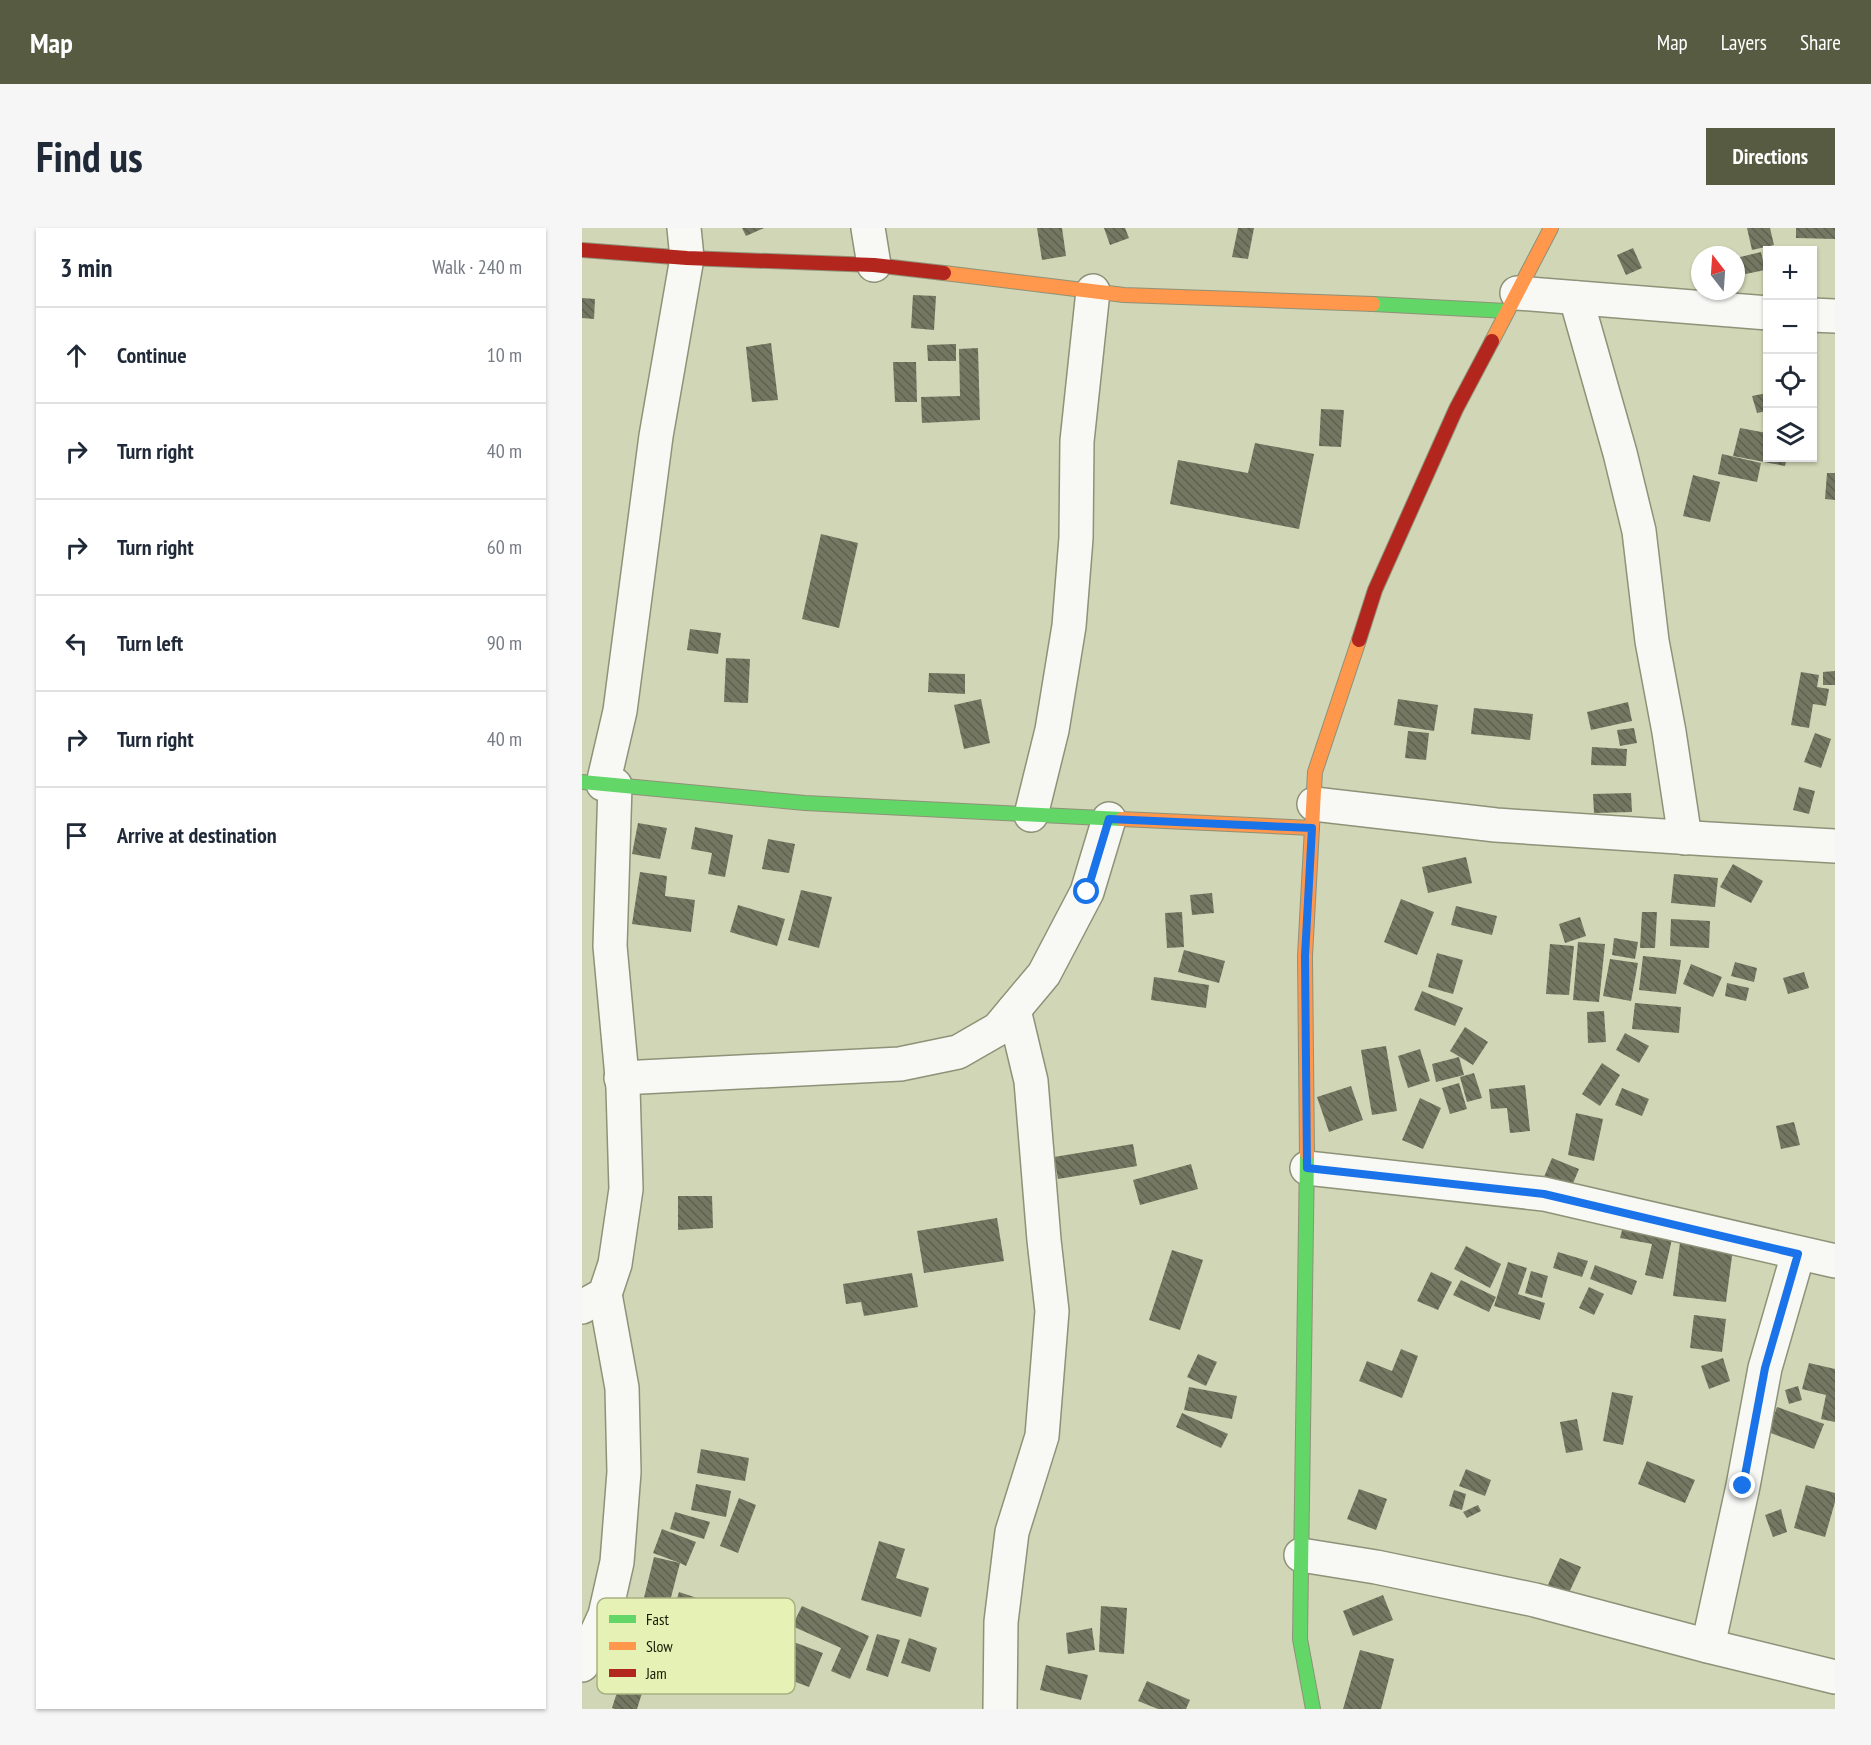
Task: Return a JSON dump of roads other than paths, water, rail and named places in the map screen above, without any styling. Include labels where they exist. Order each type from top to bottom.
[{"type":"street","points":[[868,228],[873,265]]},
{"type":"street","points":[[1313,1709],[1300,1639],[1307,1168],[1305,956],[1315,772],[1375,590],[1456,409],[1551,228]]},
{"type":"street","points":[[609,1598],[617,1562],[624,1472],[622,1388],[593,1301],[615,1264],[626,1189],[621,1078],[600,784],[620,711],[656,436],[686,243]]},
{"type":"street","points":[[582,250],[686,243],[1124,295],[1352,303],[1512,302],[1576,298],[1763,313]]},
{"type":"street","points":[[1030,815],[1052,730],[1069,626],[1076,538],[1077,441],[1093,291]]},
{"type":"street","points":[[1576,298],[1620,453],[1638,531],[1652,641],[1685,838]]},
{"type":"street","points":[[1817,315],[1835,316]]},
{"type":"street","points":[[600,784],[805,803],[1109,819],[1313,816],[1835,846]]},
{"type":"street","points":[[621,1078],[900,1064],[958,1052],[998,1029],[1044,974],[1087,892],[1109,819]]},
{"type":"street","points":[[1000,1709],[1001,1622],[1012,1532],[1042,1436],[1052,1311],[1031,1080],[1014,1010]]},
{"type":"street","points":[[1307,1168],[1544,1194],[1835,1261]]},
{"type":"street","points":[[1708,1647],[1743,1486],[1765,1368],[1798,1254]]},
{"type":"street","points":[[1301,1555],[1376,1567],[1535,1600],[1708,1647],[1835,1677]]},
{"type":"street","points":[[582,1665],[597,1632]]}]
